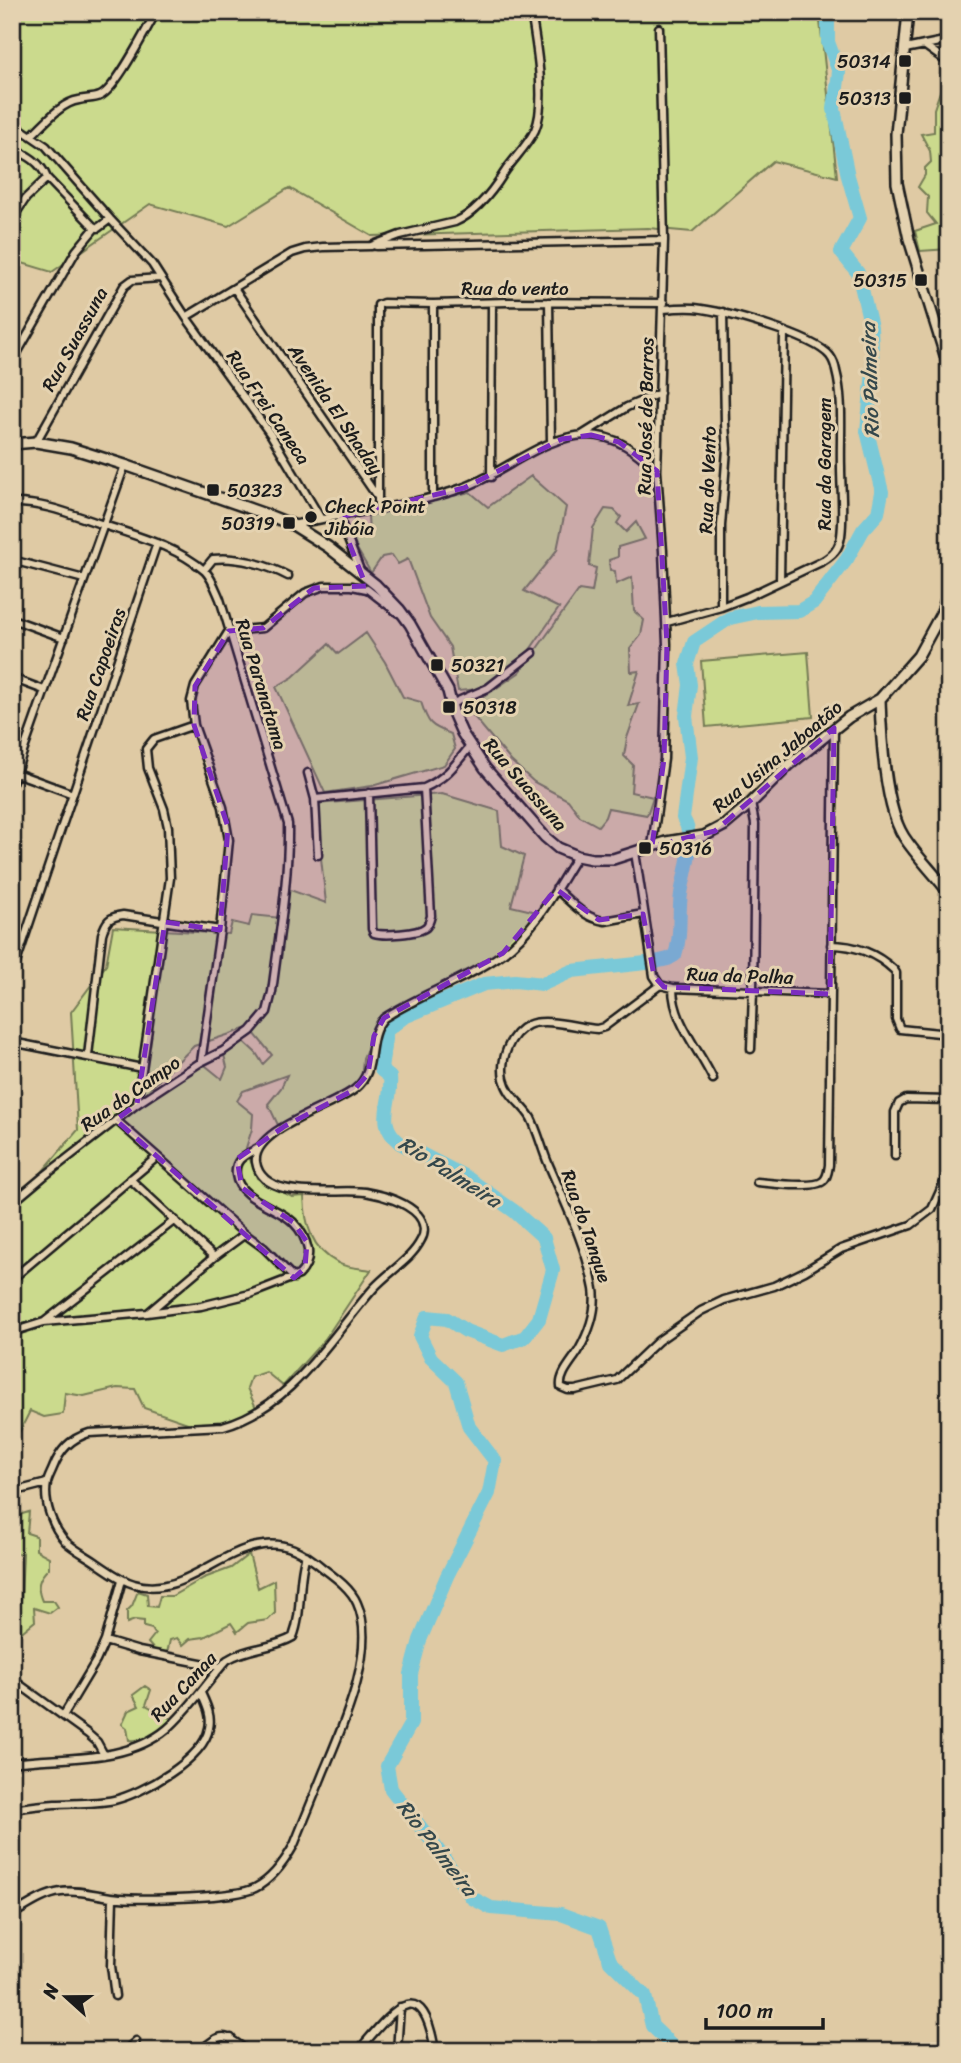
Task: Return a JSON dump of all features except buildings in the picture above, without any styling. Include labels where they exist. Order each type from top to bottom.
[{"type":"street","points":[[371,246],[463,218],[485,198],[533,134],[541,105],[531,12]]},
{"type":"street","points":[[908,12],[897,134],[897,183],[909,239],[949,368]]},
{"type":"street","points":[[32,135],[52,115],[68,105],[77,100],[101,96],[111,87],[154,16]]},
{"type":"street","name":"Rua José de Barros","points":[[652,846],[664,759],[667,622],[657,471],[664,306],[659,28]]},
{"type":"street","points":[[905,49],[949,40]]},
{"type":"street","points":[[924,45],[949,63]]},
{"type":"street","name":"Rua Frei Caneca","points":[[12,123],[46,146],[152,264],[186,317],[271,435],[321,519]]},
{"type":"street","points":[[12,148],[37,163],[47,178],[95,228]]},
{"type":"street","points":[[13,217],[26,198],[47,178]]},
{"type":"street","points":[[12,362],[76,251],[95,228],[110,219]]},
{"type":"street","points":[[186,317],[292,253],[305,249],[664,240]]},
{"type":"street","name":"Rua Suassuna","points":[[36,442],[124,286],[132,280],[160,278]]},
{"type":"street","name":"Avenida El Shaday","points":[[234,288],[377,497]]},
{"type":"street","name":"Rua do vento","points":[[377,497],[378,305],[549,302],[664,306]]},
{"type":"street","name":"Rua do Vento","points":[[549,302],[551,443]]},
{"type":"street","points":[[491,477],[492,303]]},
{"type":"street","points":[[433,304],[433,497]]},
{"type":"street","points":[[664,306],[723,312],[784,332],[780,581]]},
{"type":"street","name":"Rua do Vento","points":[[721,607],[721,526],[727,449],[723,312]]},
{"type":"street","name":"Rua da Garagem","points":[[667,622],[721,607],[823,561],[833,554],[841,537],[837,372],[828,353],[784,332]]},
{"type":"street","points":[[581,436],[627,407],[660,393]]},
{"type":"street","points":[[293,525],[433,497],[464,488],[491,477],[551,443],[581,436],[604,437],[619,442],[633,449],[657,471]]},
{"type":"street","name":"Rua Suassuna","points":[[12,444],[36,442],[71,448],[125,465],[293,525],[328,547],[360,571],[400,609],[441,676],[462,733],[470,746],[485,768],[545,837],[558,848],[577,856],[602,860],[692,838]]},
{"type":"street","points":[[12,782],[125,465]]},
{"type":"street","points":[[377,497],[378,508]]},
{"type":"street","points":[[12,503],[44,507],[157,543],[204,570],[213,559],[226,557],[288,576]]},
{"type":"street","points":[[339,517],[360,571]]},
{"type":"street","name":"Rua Capoeiras","points":[[12,975],[157,543]]},
{"type":"street","points":[[12,560],[84,579]]},
{"type":"street","name":"Rua Paranatama","points":[[204,570],[220,599],[288,824],[288,867],[267,1012]]},
{"type":"street","points":[[201,1062],[229,849],[228,827],[223,807],[194,725],[191,701],[195,686],[229,631],[263,628],[305,593],[324,586],[357,586],[371,590],[410,624]]},
{"type":"street","name":"Rua Usina Jaboatão","points":[[692,838],[715,831],[751,803],[789,765],[834,728],[880,699],[918,656],[942,612],[949,590]]},
{"type":"street","points":[[12,619],[65,638]]},
{"type":"street","points":[[452,704],[488,688],[533,653]]},
{"type":"street","points":[[12,678],[44,690]]},
{"type":"street","points":[[880,699],[889,787],[898,824],[904,837],[949,893]]},
{"type":"street","points":[[137,1104],[170,878],[168,827],[148,768],[146,749],[154,739],[194,725]]},
{"type":"street","points":[[757,1182],[818,1184],[827,1176],[829,1165],[834,728]]},
{"type":"street","points":[[315,799],[424,788],[446,776],[470,746]]},
{"type":"street","points":[[16,773],[73,794]]},
{"type":"street","points":[[308,773],[315,799],[318,855]]},
{"type":"street","points":[[369,793],[372,929],[376,934],[393,934],[423,929],[431,916],[424,788]]},
{"type":"street","points":[[751,803],[755,824],[751,1049]]},
{"type":"street","points":[[556,889],[586,915],[599,920],[643,914],[635,852]]},
{"type":"street","points":[[12,1332],[44,1322],[147,1314],[201,1306],[250,1294],[294,1278],[305,1268],[307,1242],[293,1222],[242,1188],[237,1179],[239,1160],[258,1149],[264,1141],[285,1126],[354,1090],[368,1074],[374,1036],[377,1026],[384,1018],[503,953],[544,909],[577,856]]},
{"type":"street","name":"Rua da Palha","points":[[643,914],[654,976],[660,985],[673,988],[830,994]]},
{"type":"street","points":[[88,1056],[102,934],[108,919],[123,915],[220,930]]},
{"type":"street","points":[[831,945],[847,945],[865,950],[894,970],[896,1019],[900,1029],[949,1034]]},
{"type":"street","name":"Rua do Tanque","points":[[660,985],[604,1027],[597,1029],[551,1023],[530,1024],[515,1035],[503,1060],[508,1090],[531,1119],[576,1229],[594,1292],[594,1310],[587,1333],[562,1376],[561,1387],[575,1390],[618,1380],[658,1341],[701,1311],[724,1300],[790,1279],[841,1249],[912,1225],[932,1209],[949,1171]]},
{"type":"street","points":[[673,988],[676,1014],[713,1079]]},
{"type":"street","name":"Rua do Campo","points":[[12,1203],[137,1104],[241,1039],[267,1012]]},
{"type":"street","points":[[12,1042],[142,1068]]},
{"type":"street","points":[[895,1156],[895,1112],[899,1103],[906,1099],[949,1100]]},
{"type":"street","points":[[116,1120],[264,1248],[294,1278]]},
{"type":"street","points":[[12,1915],[60,1892],[70,1891],[113,1898],[199,1896],[252,1889],[270,1877],[290,1853],[343,1725],[359,1674],[361,1614],[357,1601],[336,1579],[306,1555],[280,1545],[257,1546],[169,1585],[137,1585],[122,1580],[67,1542],[58,1531],[49,1508],[47,1483],[57,1459],[68,1443],[76,1437],[89,1433],[223,1426],[258,1412],[296,1381],[374,1287],[411,1255],[423,1238],[422,1222],[418,1215],[401,1203],[367,1192],[303,1191],[282,1188],[270,1182],[258,1169],[258,1149]]},
{"type":"street","points":[[12,1279],[157,1157]]},
{"type":"street","points":[[130,1179],[214,1257]]},
{"type":"street","points":[[44,1322],[175,1220]]},
{"type":"street","points":[[147,1314],[245,1234]]},
{"type":"street","points":[[12,1492],[47,1483]]},
{"type":"street","name":"Rua Canaa","points":[[12,1763],[104,1755],[140,1745],[154,1738],[180,1717],[221,1667],[236,1654],[293,1637],[301,1573],[306,1555]]},
{"type":"street","points":[[63,1716],[90,1673],[105,1641],[122,1580]]},
{"type":"street","points":[[105,1641],[139,1651],[221,1667]]},
{"type":"street","points":[[12,1679],[97,1742],[104,1755]]},
{"type":"street","points":[[12,1809],[114,1800],[137,1792],[160,1778],[192,1756],[205,1742],[210,1728],[210,1717],[201,1693]]},
{"type":"street","points":[[113,1898],[111,1966],[115,1996]]},
{"type":"street","points":[[358,2051],[400,2007],[408,2003],[420,2007],[428,2020],[435,2051]]},
{"type":"street","points":[[397,2051],[400,2007]]},
{"type":"street","points":[[200,2051],[221,2037],[231,2038],[247,2051]]},
{"type":"street","points":[[230,2051],[231,2038]]},
{"type":"street","points":[[125,2051],[136,2041]]},
{"type":"highlighted area","points":[[591,435],[619,442],[657,471],[667,644],[664,759],[652,846],[715,831],[834,728],[830,994],[664,987],[654,976],[643,914],[599,920],[556,889],[503,953],[384,1018],[374,1036],[368,1074],[354,1090],[285,1126],[237,1159],[242,1188],[293,1222],[307,1242],[305,1268],[294,1278],[116,1120],[137,1104],[165,922],[220,930],[228,827],[194,725],[195,686],[229,631],[263,628],[314,588],[366,586],[339,517],[464,488],[562,439]]},
{"type":"green space","points":[[12,12],[819,12],[837,177],[773,161],[692,232],[648,228],[372,236],[289,188],[228,226],[150,204],[52,272],[12,260]]},
{"type":"green space","points":[[943,83],[949,84],[948,115],[943,132],[949,131],[949,249],[920,251],[915,231],[936,224],[927,213],[928,197],[918,187],[925,175],[925,168],[931,162],[930,151],[921,134],[934,132],[934,109]]},
{"type":"green space","points":[[531,476],[566,507],[557,550],[524,591],[559,608],[529,651],[479,689],[458,691],[450,647],[430,618],[408,559],[398,564],[392,555],[382,557],[371,573],[351,534],[369,531],[368,516],[470,492],[488,507]]},
{"type":"green space","points":[[605,509],[614,510],[621,517],[617,523],[626,532],[636,522],[645,539],[618,547],[618,557],[609,560],[610,570],[615,571],[616,584],[632,577],[634,611],[644,620],[641,635],[630,649],[631,672],[639,671],[628,706],[639,704],[627,738],[624,756],[633,765],[631,792],[653,797],[647,815],[608,808],[598,826],[580,816],[568,800],[534,782],[511,761],[470,712],[472,705],[520,672],[579,590],[592,592],[596,568],[589,566],[593,528]]},
{"type":"green space","points":[[366,633],[403,697],[421,702],[431,723],[451,734],[455,749],[444,765],[372,786],[325,793],[276,687],[293,677],[329,644],[338,654]]},
{"type":"green space","points":[[808,652],[813,717],[706,727],[701,661]]},
{"type":"green space","points":[[442,794],[499,811],[502,846],[524,856],[511,906],[541,913],[506,951],[395,1011],[377,1026],[363,1058],[361,1083],[278,1125],[268,1104],[281,1088],[287,1075],[243,1091],[237,1101],[253,1114],[246,1148],[257,1178],[292,1197],[304,1196],[308,1226],[321,1251],[345,1266],[371,1270],[325,1339],[283,1386],[266,1372],[251,1377],[247,1388],[258,1412],[239,1421],[202,1428],[144,1408],[135,1389],[117,1388],[84,1396],[65,1393],[63,1414],[44,1417],[30,1411],[19,1433],[12,1424],[12,1207],[78,1130],[71,1012],[106,965],[113,927],[229,934],[232,922],[249,926],[252,915],[281,918],[285,888],[326,903],[315,804]],"holes":[[[260,1024],[254,1033],[272,1055],[263,1064],[241,1039],[223,1051],[227,1067],[222,1079],[201,1062],[126,1112],[194,1046]]]},
{"type":"green space","points":[[29,1512],[27,1533],[36,1536],[36,1550],[49,1557],[49,1568],[39,1583],[40,1596],[42,1601],[54,1601],[58,1607],[50,1613],[34,1608],[35,1621],[12,1640],[12,1616],[21,1598],[23,1553],[13,1554],[12,1557],[12,1517]]},
{"type":"green space","points":[[249,1554],[258,1588],[274,1580],[275,1613],[268,1620],[248,1623],[237,1632],[231,1623],[204,1637],[190,1639],[183,1645],[177,1638],[170,1640],[167,1653],[155,1651],[148,1643],[155,1634],[152,1629],[144,1627],[144,1621],[127,1623],[127,1611],[138,1591],[147,1594],[148,1606],[157,1607],[160,1596],[172,1596],[204,1578],[231,1568]]},
{"type":"green space","points":[[145,1686],[151,1690],[146,1705],[171,1719],[152,1735],[129,1740],[127,1728],[122,1724],[128,1711],[139,1706],[133,1695]]},
{"type":"waterway","name":"Rio Palmeira","points":[[678,2051],[652,2026],[645,1996],[610,1961],[599,1928],[561,1914],[491,1908],[472,1898],[391,1789],[387,1766],[411,1723],[411,1674],[420,1640],[447,1576],[489,1493],[495,1461],[469,1427],[456,1382],[431,1358],[420,1336],[427,1317],[447,1319],[466,1331],[503,1345],[525,1337],[539,1319],[553,1270],[544,1238],[514,1211],[466,1177],[400,1143],[392,1135],[386,1120],[390,1077],[381,1070],[386,1031],[404,1017],[484,984],[515,981],[543,984],[572,971],[655,962],[675,955],[681,894],[690,846],[683,818],[691,757],[686,716],[690,685],[687,664],[694,642],[730,618],[758,612],[799,611],[814,602],[847,559],[863,530],[878,513],[882,492],[867,431],[873,372],[871,327],[858,273],[841,252],[860,218],[834,109],[839,72],[828,42],[828,12]]},
{"type":"place","name":"50314","points":[[905,61]]},
{"type":"place","name":"50313","points":[[905,98]]},
{"type":"place","name":"50315","points":[[921,280]]},
{"type":"place","name":"50323","points":[[213,490]]},
{"type":"place","name":"Check Point Jibóia","points":[[311,517]]},
{"type":"place","name":"50319","points":[[289,523]]},
{"type":"place","name":"50321","points":[[437,665]]},
{"type":"place","name":"50318","points":[[449,707]]},
{"type":"place","name":"50316","points":[[645,848]]}]
